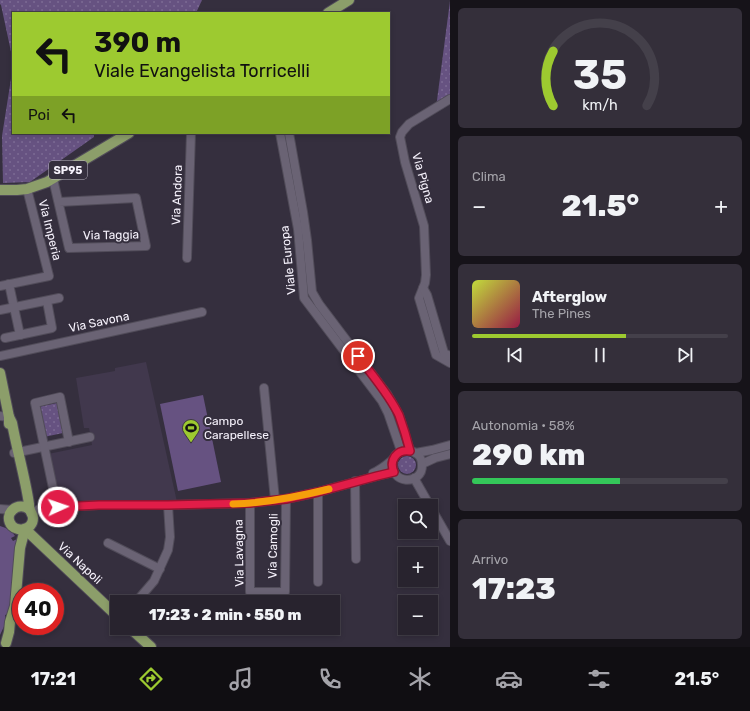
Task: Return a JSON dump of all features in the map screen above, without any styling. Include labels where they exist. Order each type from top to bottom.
[{"type":"main road","points":[[330,12],[349,0]]},
{"type":"main road","name":"SP95","points":[[0,190],[27,189],[40,185],[53,179],[127,134]]},
{"type":"main road","points":[[0,373],[4,417],[8,423],[27,488],[33,519],[24,527],[20,548],[15,606],[4,644]]},
{"type":"main road","points":[[16,453],[22,497],[14,511],[12,525],[24,527]]},
{"type":"main road","points":[[14,511],[24,507],[31,512]]},
{"type":"main road","name":"Via Napoli","points":[[24,527],[110,609]]},
{"type":"main road","points":[[137,635],[149,646]]},
{"type":"street","name":"Via Pigna","points":[[450,99],[409,124],[402,132],[400,137],[405,162],[424,226],[426,275],[419,298],[436,355],[450,363]]},
{"type":"street","name":"Via Andora","points":[[187,258],[191,134]]},
{"type":"street","name":"Viale Europa","points":[[280,134],[298,229],[304,298],[382,401],[388,413],[400,452]]},
{"type":"street","name":"Viale Europa","points":[[288,134],[306,233],[312,292],[319,304],[386,394],[398,415],[413,452]]},
{"type":"street","name":"Via Taggia","points":[[53,179],[58,202],[69,248],[146,246],[136,198],[58,202]]},
{"type":"street","name":"Via Imperia","points":[[0,286],[49,276],[27,189]]},
{"type":"street","points":[[9,284],[20,335]]},
{"type":"street","points":[[423,288],[427,295],[444,353],[450,356]]},
{"type":"street","points":[[0,310],[59,298]]},
{"type":"street","points":[[5,338],[52,328],[47,300]]},
{"type":"street","name":"Via Savona","points":[[0,356],[202,312]]},
{"type":"street","points":[[264,388],[275,500]]},
{"type":"street","points":[[58,507],[34,403],[60,397],[69,442]]},
{"type":"street","points":[[16,453],[90,437]]},
{"type":"street","points":[[358,481],[381,469],[393,460],[400,452],[432,450],[450,444]]},
{"type":"street","points":[[393,460],[392,468],[397,476],[406,480],[414,478],[419,474],[422,464],[421,460],[413,452]]},
{"type":"street","points":[[422,464],[435,458],[450,454]]},
{"type":"street","points":[[31,512],[41,508],[99,505],[250,503],[286,499],[394,472]]},
{"type":"street","points":[[414,478],[426,499]]},
{"type":"street","points":[[356,559],[358,481]]},
{"type":"street","points":[[318,492],[318,582]]},
{"type":"street","name":"Via Camogli","points":[[285,592],[286,499]]},
{"type":"street","name":"Via Lavagna","points":[[250,503],[250,592],[285,592]]},
{"type":"street","points":[[142,595],[154,581],[168,550],[170,537],[168,505]]},
{"type":"street","points":[[0,509],[14,511]]},
{"type":"street","points":[[0,512],[14,511]]},
{"type":"street","points":[[438,521],[450,541]]},
{"type":"street","points":[[108,544],[160,569]]},
{"type":"shaded area","points":[[0,0],[202,0],[196,12],[12,12],[12,56]]},
{"type":"shaded area","points":[[450,1],[450,98],[436,108]]},
{"type":"shaded area","points":[[12,72],[12,134],[94,134],[94,137],[30,182],[3,183],[2,136]]},
{"type":"shaded area","points":[[146,362],[177,502],[112,502],[110,500],[58,501],[48,454],[92,445],[89,428],[84,428],[76,378],[115,371],[115,368]]},
{"type":"shaded area","name":"Campo Carapellese","points":[[203,395],[221,482],[178,491],[160,404]]},
{"type":"shaded area","points":[[57,403],[63,433],[44,437],[38,407]]},
{"type":"shaded area","points":[[407,456],[413,459],[416,465],[413,471],[407,474],[401,471],[398,465],[401,459]]},
{"type":"shaded area","points":[[0,526],[15,536],[11,538],[13,541],[17,539],[9,614],[5,615],[5,619],[7,620],[0,635]]},
{"type":"slow traffic","points":[[233,504],[286,499],[329,489]]},
{"type":"place","name":"Campo Carapellese","points":[[191,443]]},
{"type":"route","points":[[58,507],[250,503],[286,499],[394,472],[392,468],[393,460],[400,452],[407,450],[410,451],[408,443],[398,415],[386,394],[358,356]]}]
